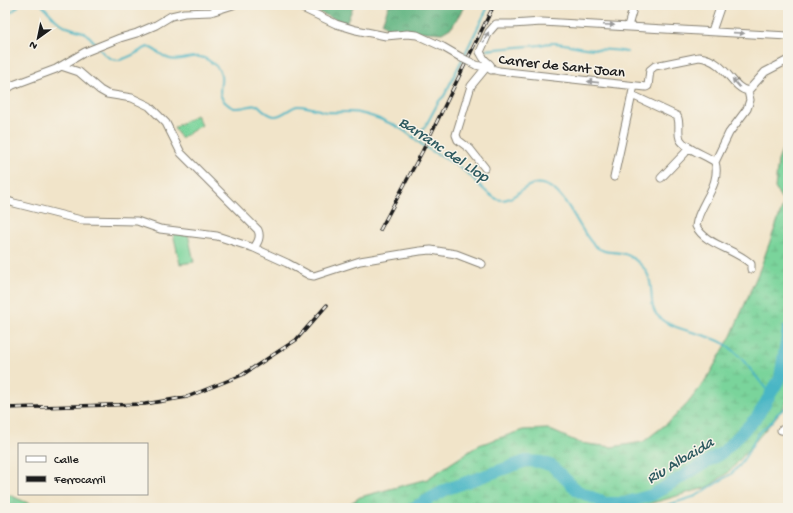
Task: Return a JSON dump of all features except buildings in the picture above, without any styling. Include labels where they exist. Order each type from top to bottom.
[{"type":"street","points":[[5,90],[13,85],[61,66],[85,52],[137,33],[156,25],[171,16],[184,13],[211,12],[233,5]]},
{"type":"street","name":"Carrer de Sant Joan","points":[[296,5],[336,24],[356,30],[391,36],[408,34],[417,35],[476,65],[488,69],[646,87],[648,86],[650,70],[654,66],[699,57],[710,60],[720,66],[741,88],[748,91]]},
{"type":"street","points":[[628,26],[634,5]]},
{"type":"street","points":[[712,31],[721,5]]},
{"type":"street","points":[[485,168],[470,149],[458,140],[456,135],[471,86],[492,66],[485,60],[480,52],[489,32],[496,24],[542,22],[788,36]]},
{"type":"street","points":[[751,269],[752,264],[743,257],[702,235],[696,226],[696,219],[717,172],[715,162],[729,133],[749,106],[750,100],[748,91],[765,72],[788,60]]},
{"type":"street","points":[[61,66],[79,72],[107,94],[132,98],[149,106],[166,123],[181,154],[258,230],[260,234],[259,240],[254,248]]},
{"type":"street","points":[[614,177],[634,86]]},
{"type":"street","points":[[632,94],[678,116],[680,120],[680,138],[687,145],[715,162]]},
{"type":"street","points":[[661,178],[686,153],[687,145]]},
{"type":"street","points":[[5,200],[81,220],[137,221],[160,229],[217,236],[254,248],[287,263],[308,275],[314,276],[360,261],[431,250],[456,254],[482,264]]},
{"type":"green space","points":[[303,5],[354,5],[346,24]]},
{"type":"green space","points":[[389,5],[465,5],[452,27],[442,33],[389,30],[382,23]]},
{"type":"green space","points":[[196,115],[202,125],[181,138],[174,128]]},
{"type":"green space","points":[[788,135],[788,400],[777,416],[730,471],[708,487],[635,508],[343,508],[360,497],[427,479],[479,445],[523,430],[548,429],[580,443],[612,447],[643,442],[670,421],[688,403],[706,380],[731,336],[760,269],[784,203],[775,188],[778,161]]},
{"type":"green space","points":[[173,233],[188,234],[194,262],[180,264]]},
{"type":"green space","points":[[5,493],[39,508],[5,508]]},
{"type":"waterway","name":"Barranc del Llop","points":[[5,16],[19,5]]},
{"type":"waterway","name":"Barranc del Llop","points":[[42,5],[56,20],[67,27],[83,32],[96,44]]},
{"type":"waterway","points":[[414,137],[425,127],[439,101],[444,96],[489,5]]},
{"type":"waterway","points":[[484,50],[552,43],[591,49],[627,52]]},
{"type":"waterway","name":"Barranc del Llop","points":[[99,48],[105,55],[111,59],[117,60],[129,57],[148,47],[170,59],[175,60],[195,57],[205,59],[217,67],[220,71],[221,95],[226,103],[234,108],[258,105],[265,112],[277,116],[294,107],[300,106],[326,112],[359,113],[380,119],[398,127],[425,147],[462,169],[489,194],[497,199],[509,199],[524,189],[536,184],[551,187],[565,201],[588,238],[597,248],[627,255],[634,259],[646,271],[651,286],[653,306],[658,316],[673,326],[717,340],[731,348],[771,395]]},
{"type":"waterway","name":"Riu Albaida","points":[[413,508],[447,489],[526,461],[541,462],[552,466],[578,491],[605,503],[624,503],[652,495],[723,452],[757,417],[780,378],[788,330]]},
{"type":"waterway","points":[[658,508],[696,496],[731,474],[740,465],[758,434],[777,414],[788,406]]},
{"type":"railway","points":[[380,230],[422,152],[494,5]]},
{"type":"railway","points":[[5,408],[145,404],[187,397],[242,375],[296,340],[327,305]]}]
